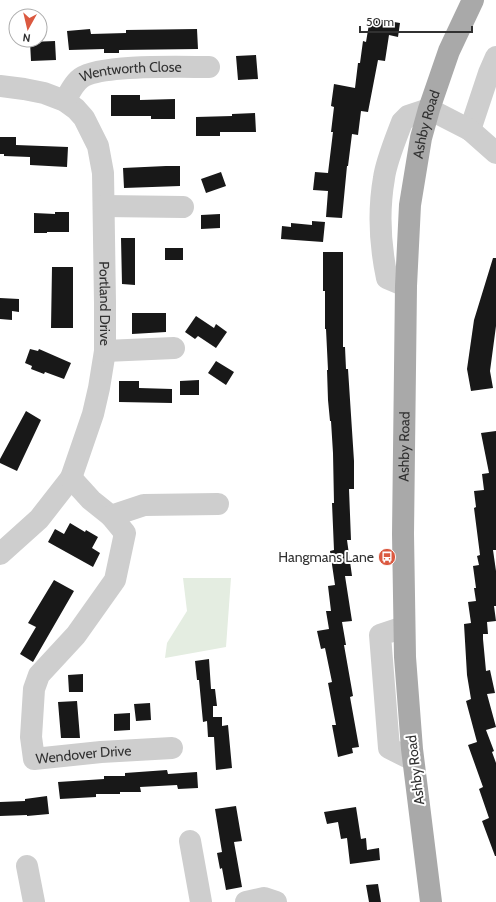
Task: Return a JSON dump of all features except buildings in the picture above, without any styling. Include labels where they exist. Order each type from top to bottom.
[{"type":"main road","name":"Ashby Road","points":[[432,902],[413,760],[408,704],[404,627],[403,534],[406,286],[410,205],[421,138],[429,109],[449,51],[474,0]]},
{"type":"street","points":[[470,130],[489,73],[496,57]]},
{"type":"street","name":"Wentworth Close","points":[[66,101],[72,89],[81,78],[95,72],[127,68],[209,67]]},
{"type":"street","name":"Portland Drive","points":[[0,86],[24,88],[66,101],[84,118],[98,146],[103,173],[105,351],[93,414],[71,478],[38,519],[0,554]]},
{"type":"street","points":[[406,286],[387,278],[382,256],[380,230],[384,177],[402,122],[408,116],[429,109],[470,130],[496,153]]},
{"type":"street","points":[[104,206],[182,207]]},
{"type":"street","points":[[105,351],[174,348]]},
{"type":"street","name":"Wendover Drive","points":[[71,478],[91,500],[111,516],[125,533],[115,580],[76,635],[39,675],[34,689],[31,737],[34,759],[101,752],[172,748]]},
{"type":"street","points":[[111,516],[144,505],[218,504]]},
{"type":"street","points":[[190,841],[201,902]]},
{"type":"street","points":[[28,866],[34,902]]},
{"type":"street","points":[[246,902],[264,898],[276,902]]},
{"type":"shaded area","points":[[183,578],[231,578],[226,647],[165,658],[167,643],[187,611]]},
{"type":"place","name":"Hangmans Lane","points":[[387,557]]}]
